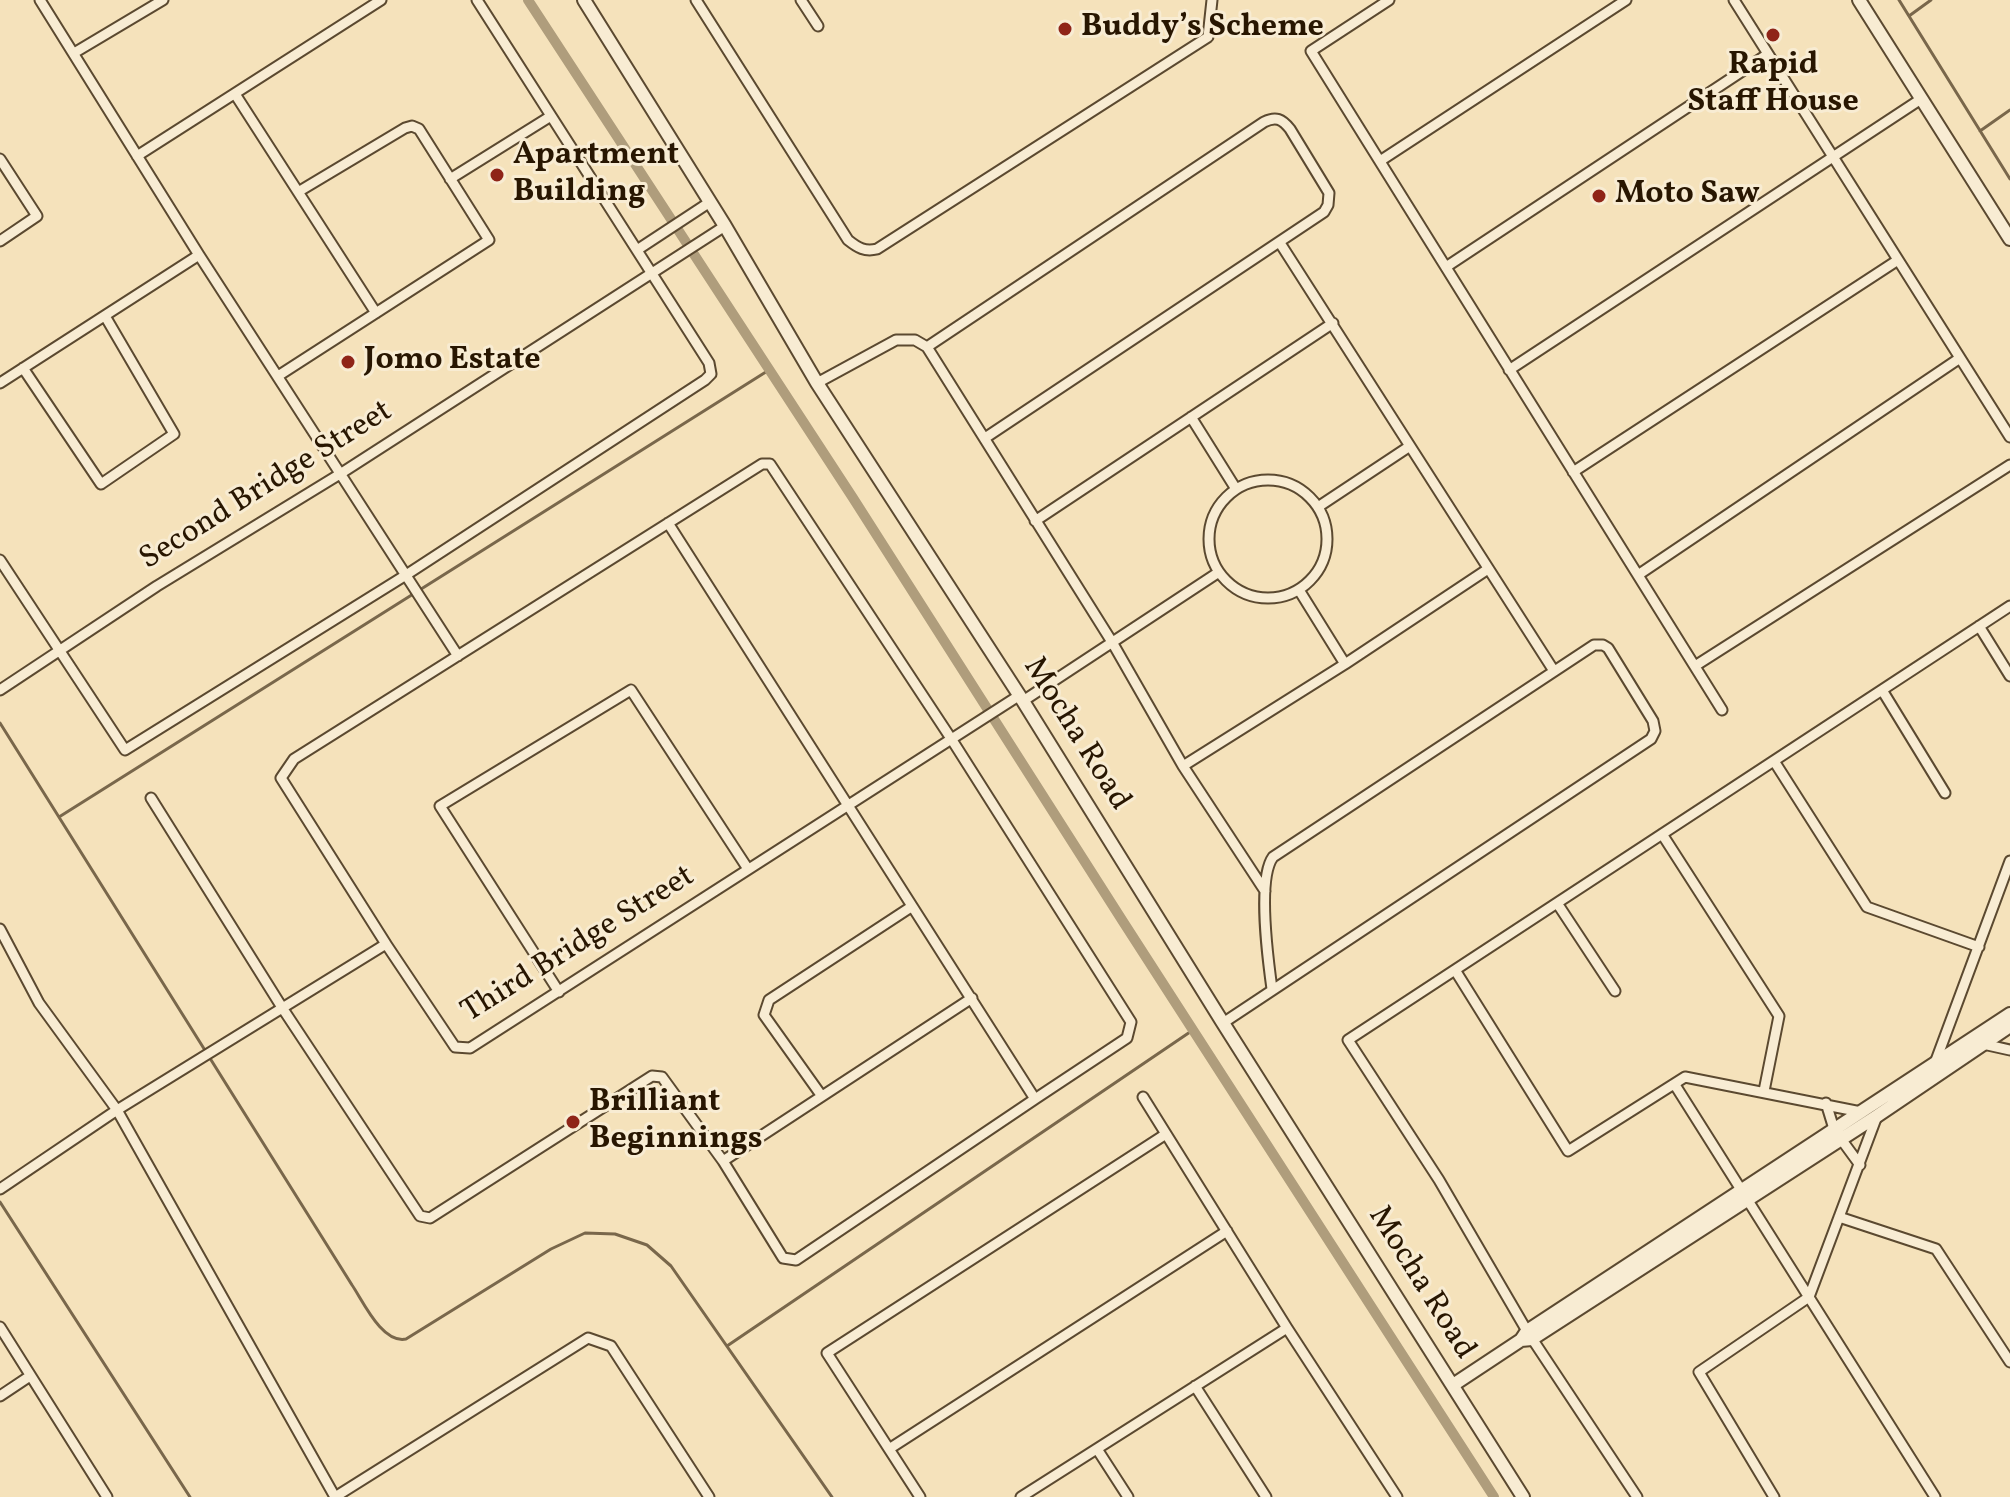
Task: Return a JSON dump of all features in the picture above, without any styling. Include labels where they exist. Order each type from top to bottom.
[{"type":"street","points":[[40,0],[199,255],[458,656]]},
{"type":"street","points":[[74,53],[163,0]]},
{"type":"street","points":[[137,156],[381,0]]},
{"type":"street","points":[[0,560],[125,750],[406,575],[711,374],[709,363],[477,0]]},
{"type":"street","name":"Mocha Road","points":[[584,0],[725,226],[817,383],[1022,698],[1522,1497]]},
{"type":"street","points":[[696,0],[848,240],[856,247],[870,251],[1208,37],[1212,0]]},
{"type":"street","points":[[801,0],[818,26]]},
{"type":"street","points":[[1389,0],[1311,51],[1722,710]]},
{"type":"street","points":[[1380,161],[1626,0]]},
{"type":"street","points":[[1734,0],[2010,437]]},
{"type":"street","points":[[1859,0],[2010,239]]},
{"type":"street","points":[[1867,0],[2010,224]]},
{"type":"street","points":[[1446,267],[1768,54]]},
{"type":"street","points":[[235,94],[376,313]]},
{"type":"street","points":[[1509,370],[1921,99]]},
{"type":"street","points":[[450,179],[551,116]]},
{"type":"street","points":[[927,347],[1271,118],[1284,121],[1329,193],[1324,212],[985,438]]},
{"type":"street","points":[[278,376],[489,240],[419,129],[412,126],[298,192]]},
{"type":"street","points":[[0,159],[37,216],[0,241]]},
{"type":"street","points":[[637,250],[710,202]]},
{"type":"street","name":"Second Bridge Street","points":[[0,690],[157,586],[340,474],[725,226]]},
{"type":"street","points":[[1280,243],[1554,671]]},
{"type":"street","points":[[0,383],[199,255]]},
{"type":"street","points":[[1573,472],[1898,260]]},
{"type":"street","points":[[23,368],[101,484],[174,434],[105,316]]},
{"type":"street","points":[[1035,521],[1333,323]]},
{"type":"street","points":[[817,383],[896,340],[915,340],[927,347],[1112,642],[1183,766],[1265,891]]},
{"type":"street","points":[[1638,575],[1960,358]]},
{"type":"street","points":[[1191,417],[1236,489]]},
{"type":"street","points":[[1318,507],[1410,446]]},
{"type":"street","points":[[0,1189],[117,1110],[213,1051],[283,1009],[391,952],[281,778],[294,759],[762,464],[770,464],[952,740],[1131,1022],[1127,1038],[796,1260],[783,1258],[723,1161],[662,1077],[652,1076],[430,1218],[420,1216],[283,1009],[151,798]]},
{"type":"street","points":[[1695,666],[2010,465]]},
{"type":"street","points":[[1262,480],[1280,481],[1305,493],[1318,507],[1326,524],[1326,553],[1314,578],[1299,590],[1283,597],[1255,597],[1231,585],[1219,572],[1209,545],[1210,527],[1217,509],[1236,489],[1262,480]]},
{"type":"street","points":[[668,523],[1035,1099]]},
{"type":"street","points":[[1183,766],[1488,569]]},
{"type":"street","name":"Third Bridge Street","points":[[391,952],[455,1047],[470,1048],[1219,572]]},
{"type":"street","points":[[1299,590],[1345,664]]},
{"type":"street","points":[[1637,1497],[1527,1337],[1439,1180],[1348,1040],[2010,606]]},
{"type":"street","points":[[1979,626],[2010,676]]},
{"type":"street","points":[[1223,1023],[1653,735],[1656,727],[1653,721],[1608,648],[1594,645],[1273,857],[1266,871],[1265,891],[1272,989]]},
{"type":"street","points":[[559,992],[440,806],[631,690],[748,869]]},
{"type":"street","points":[[1882,690],[1945,793]]},
{"type":"street","points":[[1774,761],[1867,907],[1979,947]]},
{"type":"street","points":[[1662,834],[1779,1016],[1764,1091]]},
{"type":"street","points":[[1935,1063],[2010,861]]},
{"type":"street","points":[[1557,903],[1615,991]]},
{"type":"street","points":[[821,1095],[764,1015],[769,1000],[911,907]]},
{"type":"street","points":[[0,929],[39,1003],[117,1110],[335,1497],[588,1338],[611,1346],[709,1497]]},
{"type":"street","points":[[1455,970],[1568,1151],[1685,1077],[1861,1112]]},
{"type":"street","points":[[723,1161],[972,998]]},
{"type":"street","points":[[1837,1134],[1861,1112],[2010,1014]]},
{"type":"street","points":[[1453,1385],[1837,1134],[1877,1116],[2010,1026]]},
{"type":"street","points":[[1983,1044],[2010,1050]]},
{"type":"street","points":[[1675,1085],[1935,1497]]},
{"type":"street","points":[[1143,1097],[1397,1497]]},
{"type":"street","points":[[1826,1103],[1837,1134],[1860,1165]]},
{"type":"street","points":[[1774,1497],[1699,1372],[1809,1297],[1877,1116]]},
{"type":"street","points":[[920,1497],[827,1353],[1166,1134]]},
{"type":"street","points":[[1839,1217],[1936,1249],[2010,1362]]},
{"type":"street","points":[[889,1449],[1227,1231]]},
{"type":"street","points":[[0,1327],[107,1497]]},
{"type":"street","points":[[1021,1497],[1287,1328]]},
{"type":"street","points":[[0,1396],[30,1376]]},
{"type":"street","points":[[1195,1386],[1266,1497]]},
{"type":"street","points":[[1097,1449],[1128,1497]]},
{"type":"waterway","points":[[528,0],[853,498],[1494,1497]]},
{"type":"waterway","points":[[1899,0],[2010,179]]},
{"type":"waterway","points":[[1909,16],[1931,0]]},
{"type":"waterway","points":[[1980,131],[2010,110]]},
{"type":"waterway","points":[[59,817],[769,370]]},
{"type":"waterway","points":[[0,723],[381,1328],[397,1339],[406,1339],[551,1249],[585,1233],[615,1234],[647,1245],[671,1266],[832,1497]]},
{"type":"waterway","points":[[727,1346],[1193,1030]]},
{"type":"waterway","points":[[0,1202],[190,1497]]},
{"type":"place","name":"Buddy’s Scheme","points":[[1065,29]]},
{"type":"place","name":"Rapid Staff House","points":[[1773,35]]},
{"type":"place","name":"Apartment Building","points":[[497,175]]},
{"type":"place","name":"Moto Saw","points":[[1599,196]]},
{"type":"place","name":"Jomo Estate","points":[[348,362]]},
{"type":"place","name":"Brilliant Beginnings","points":[[573,1122]]}]
